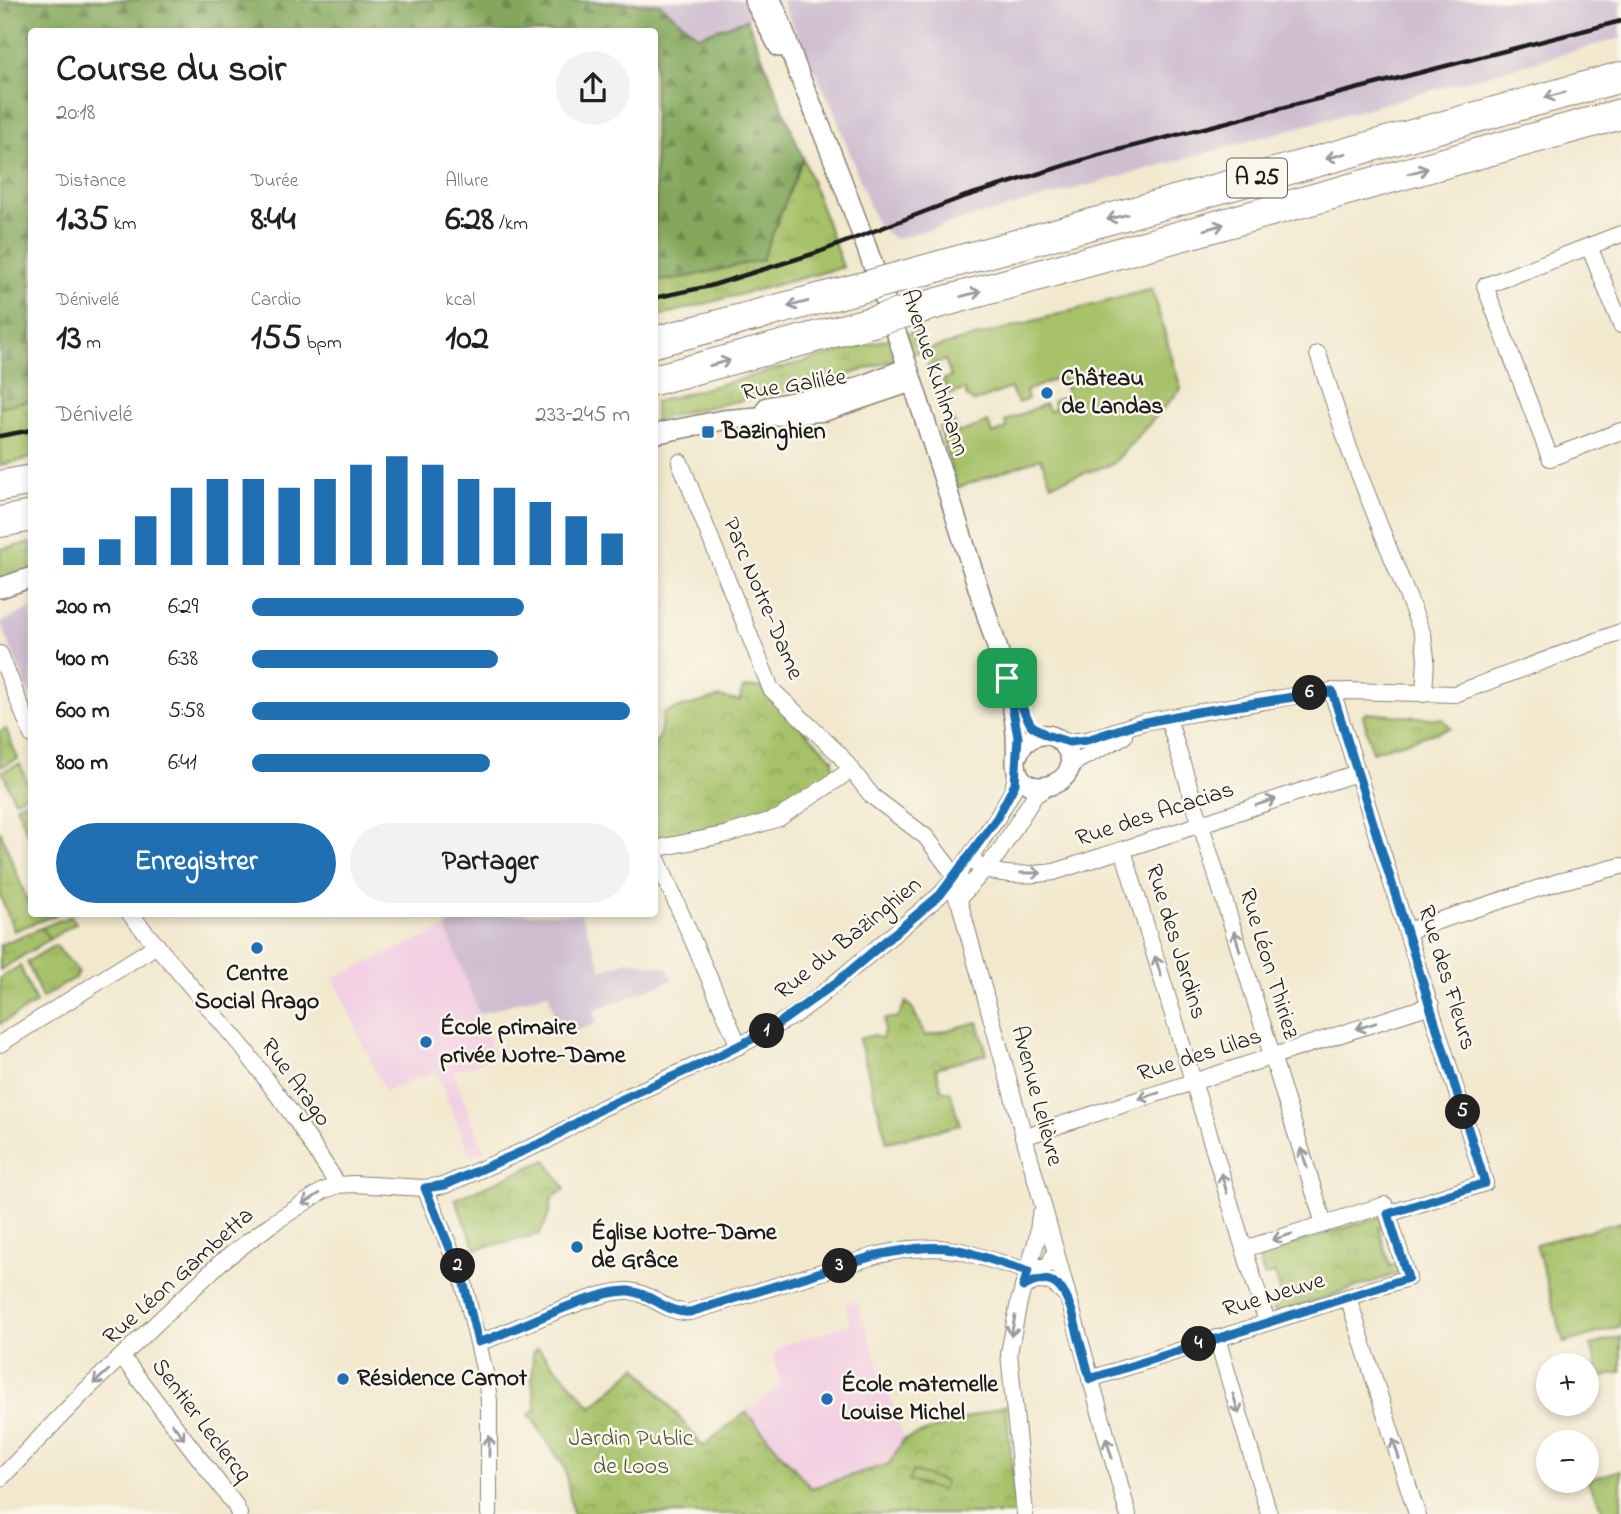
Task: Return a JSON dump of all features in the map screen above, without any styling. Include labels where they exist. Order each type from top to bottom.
[{"type":"highway","name":"A 25","points":[[658,341],[864,287],[1621,77]]},
{"type":"highway","name":"A 25","points":[[658,379],[893,323],[1621,114]]},
{"type":"highway","points":[[1470,157],[1621,123]]},
{"type":"highway","points":[[0,486],[28,481]]},
{"type":"highway","points":[[0,522],[28,517]]},
{"type":"street","name":"Avenue Kuhlmann","points":[[754,0],[803,86]]},
{"type":"street","name":"Avenue Kuhlmann","points":[[771,0],[831,152],[893,323],[1007,678],[1017,726],[1017,762]]},
{"type":"street","points":[[1621,234],[1485,286],[1550,458],[1621,430]]},
{"type":"street","points":[[1589,246],[1621,325]]},
{"type":"street","points":[[1318,354],[1350,451],[1423,635],[1426,658],[1423,694]]},
{"type":"street","name":"Rue Galilée","points":[[658,433],[909,375]]},
{"type":"street","name":"Parc Notre-Dame","points":[[680,462],[768,682],[777,695],[839,754],[872,796],[926,837],[962,881]]},
{"type":"street","points":[[0,576],[28,571]]},
{"type":"street","points":[[0,588],[28,578]]},
{"type":"street","points":[[1168,718],[1121,737],[1077,761],[1060,782],[1048,787],[1031,785],[1024,780],[1017,762],[1020,747],[1029,738],[1052,737],[1069,742],[1087,740],[1136,724],[1168,718],[1273,699],[1332,691],[1455,694],[1621,632]]},
{"type":"street","points":[[0,654],[28,725]]},
{"type":"street","name":"Avenue Kuhlmann","points":[[1007,678],[1031,725],[1052,737]]},
{"type":"street","name":"Rue des Fleurs","points":[[1332,691],[1485,1183],[1388,1214]]},
{"type":"street","name":"Rue Léon Thiriez","points":[[1168,718],[1324,1224]]},
{"type":"street","points":[[1052,737],[1068,754],[1067,771]]},
{"type":"street","name":"Rue du Bazinghien","points":[[960,904],[953,888],[962,881],[972,853],[1013,790],[1017,762]]},
{"type":"street","points":[[658,850],[728,834],[779,818],[851,770]]},
{"type":"street","name":"Rue des Acacias","points":[[985,869],[1046,873],[1357,772]]},
{"type":"street","name":"Rue du Bazinghien","points":[[425,1188],[445,1185],[546,1141],[602,1108],[768,1031],[815,1000],[940,895],[985,869],[1011,835],[1035,795],[1048,787]]},
{"type":"street","name":"Rue des Jardins","points":[[1123,850],[1267,1322]]},
{"type":"street","points":[[972,853],[975,863],[985,869]]},
{"type":"street","points":[[658,860],[739,1046]]},
{"type":"street","points":[[1407,931],[1558,882],[1621,866]]},
{"type":"street","name":"Avenue Lelièvre","points":[[960,904],[1128,1514]]},
{"type":"street","name":"Rue Arago","points":[[133,917],[244,1049],[296,1120],[338,1185]]},
{"type":"street","points":[[0,1044],[157,945]]},
{"type":"street","name":"Rue des Lilas","points":[[1023,1137],[1431,1005]]},
{"type":"street","name":"Rue Léon Gambetta","points":[[0,1479],[54,1422],[245,1243],[322,1192],[338,1185],[425,1188]]},
{"type":"street","points":[[425,1188],[463,1280],[486,1377],[489,1401],[489,1514]]},
{"type":"street","points":[[1025,1514],[1009,1365],[1010,1341],[1041,1219],[1038,1188]]},
{"type":"street","points":[[1244,1249],[1385,1205],[1388,1214]]},
{"type":"street","name":"Rue Neuve","points":[[1090,1379],[1408,1278],[1388,1214]]},
{"type":"street","points":[[478,1342],[613,1292],[637,1292],[677,1313],[690,1312],[863,1259],[908,1249],[954,1249],[1026,1279],[1052,1282],[1059,1286],[1069,1300]]},
{"type":"street","points":[[1026,1279],[1048,1265],[1055,1252]]},
{"type":"street","points":[[1348,1297],[1417,1514]]},
{"type":"street","points":[[1217,1338],[1269,1514]]},
{"type":"street","name":"Sentier Leclercq","points":[[122,1357],[235,1505],[239,1514]]},
{"type":"shaded area","points":[[543,0],[780,0],[747,19],[698,36],[659,4]]},
{"type":"shaded area","points":[[781,0],[1621,0],[1621,38],[894,239],[876,223],[834,111]]},
{"type":"shaded area","points":[[28,610],[28,690],[1,623]]},
{"type":"shaded area","points":[[453,917],[582,917],[602,970],[629,961],[667,968],[672,980],[594,1011],[597,1023],[560,1037],[548,993],[479,1014],[446,928]]},
{"type":"shaded area","name":"École primaire privée Notre-Dame","points":[[446,928],[495,1057],[453,1071],[484,1150],[471,1156],[435,1071],[385,1092],[334,978]]},
{"type":"shaded area","name":"École maternelle Louise Michel","points":[[857,1301],[904,1439],[889,1464],[811,1488],[746,1412],[781,1385],[772,1355],[785,1345],[850,1324],[845,1304]]},
{"type":"green space","points":[[0,0],[543,0],[660,4],[698,36],[747,19],[803,158],[762,260],[678,279],[658,281],[658,28],[28,28],[28,401],[0,407]]},
{"type":"green space","points":[[803,158],[843,267],[658,316],[658,281],[678,279],[762,260]]},
{"type":"green space","points":[[1152,289],[1181,389],[1113,464],[1051,484],[1041,458],[957,488],[939,428],[953,420],[958,433],[988,422],[993,434],[1007,428],[1005,421],[1045,404],[1050,411],[1055,409],[1053,401],[1068,395],[1061,377],[1026,391],[1028,399],[1018,403],[1010,388],[974,402],[967,397],[965,390],[948,395],[943,380],[951,377],[945,360],[937,363],[939,368],[926,370],[928,364],[933,362],[931,355],[925,356],[922,351]]},
{"type":"green space","points":[[917,331],[922,351],[816,385],[684,412],[658,420],[658,401]]},
{"type":"green space","points":[[28,401],[28,459],[0,465],[0,407]]},
{"type":"green space","points":[[28,544],[28,592],[0,599],[0,549]]},
{"type":"green space","points":[[760,687],[833,759],[833,776],[806,794],[767,813],[679,837],[658,840],[658,741],[664,712],[720,697],[739,701],[743,688]]},
{"type":"green space","points":[[1366,713],[1443,719],[1451,728],[1372,752],[1363,716]]},
{"type":"green space","points":[[6,729],[18,759],[0,767],[0,731]]},
{"type":"green space","points":[[20,764],[28,785],[28,794],[14,800],[2,771]]},
{"type":"green space","points":[[28,800],[28,836],[16,805]]},
{"type":"green space","points":[[0,830],[28,900],[28,917],[50,917],[14,931],[0,895]]},
{"type":"green space","points":[[68,917],[76,923],[50,939],[41,928]]},
{"type":"green space","points":[[41,928],[50,939],[0,970],[0,945]]},
{"type":"green space","points":[[55,945],[79,972],[75,978],[42,998],[27,962]]},
{"type":"green space","points":[[20,966],[36,1003],[0,1024],[0,978]]},
{"type":"green space","points":[[906,1002],[913,1009],[925,1036],[978,1022],[987,1054],[936,1068],[942,1091],[950,1091],[960,1125],[887,1142],[859,1039],[874,1035],[881,1039],[884,1019],[898,1017]]},
{"type":"green space","points":[[546,1160],[565,1189],[552,1198],[549,1214],[540,1234],[476,1249],[455,1199]]},
{"type":"green space","points":[[1382,1216],[1389,1224],[1379,1228],[1390,1266],[1401,1264],[1402,1267],[1397,1274],[1280,1312],[1274,1311],[1272,1302],[1282,1298],[1275,1273],[1264,1276],[1259,1259],[1264,1253]]},
{"type":"green space","points":[[1621,1222],[1621,1326],[1564,1343],[1536,1244]]},
{"type":"green space","points":[[1621,1337],[1621,1372],[1600,1378],[1599,1353],[1593,1353],[1591,1345]]},
{"type":"green space","name":"Jardin Public de Loos","points":[[538,1348],[592,1407],[637,1367],[703,1446],[746,1412],[811,1488],[889,1464],[904,1439],[1006,1405],[1017,1514],[573,1514],[565,1468],[529,1414],[536,1410],[532,1380],[533,1352]]},
{"type":"green space","points":[[1621,1470],[1621,1514],[1606,1514],[1594,1493],[1599,1493],[1599,1476]]},
{"type":"green space","points":[[912,1471],[945,1482],[942,1491],[909,1481]]},
{"type":"railway","points":[[658,297],[710,286],[819,252],[963,197],[1099,155],[1621,21]]},
{"type":"railway","points":[[0,436],[28,431]]},
{"type":"place","name":"Château de Landas","points":[[1047,393]]},
{"type":"place","name":"Bazinghien","points":[[708,432]]},
{"type":"place","name":"Centre Social Arago","points":[[257,948]]},
{"type":"place","name":"École primaire privée Notre-Dame","points":[[426,1042]]},
{"type":"place","name":"Église Notre-Dame de Grâce","points":[[577,1247]]},
{"type":"place","name":"Résidence Carnot","points":[[343,1379]]},
{"type":"place","name":"École maternelle Louise Michel","points":[[827,1399]]},
{"type":"route","points":[[1007,678],[1031,725],[1037,731],[1069,742],[1087,740],[1136,724],[1197,712],[1332,691],[1485,1183],[1388,1214],[1408,1278],[1090,1379],[1069,1300],[1056,1283],[1037,1281],[1023,1287],[1028,1271],[954,1249],[938,1248],[908,1249],[877,1255],[690,1312],[677,1313],[637,1292],[603,1294],[478,1342],[463,1280],[425,1188],[445,1185],[546,1141],[602,1108],[768,1031],[815,1000],[940,895],[956,877],[997,818],[1015,784],[1018,737],[1007,678]]}]
